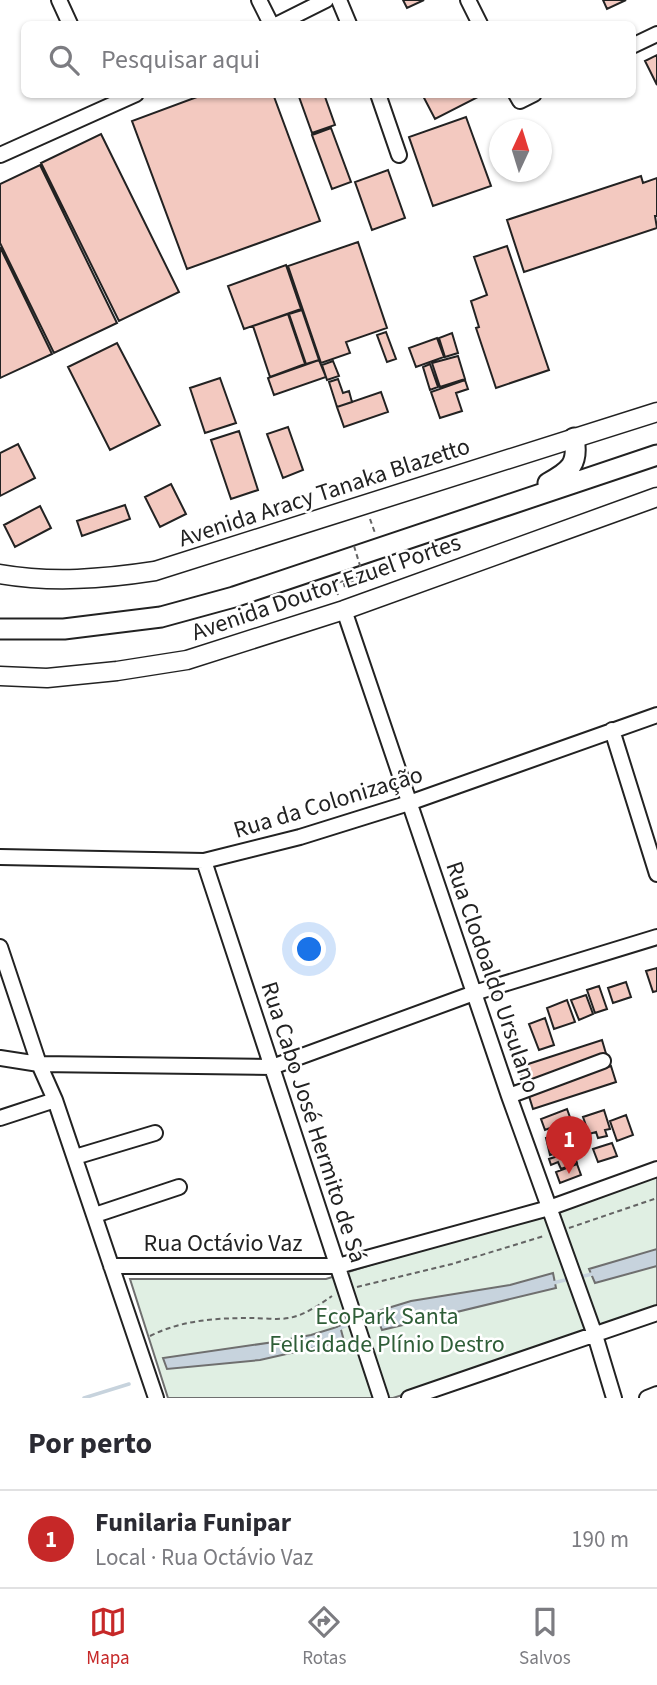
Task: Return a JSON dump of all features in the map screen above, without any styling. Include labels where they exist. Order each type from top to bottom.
[{"type":"highway","points":[[500,508],[570,469],[577,452],[574,438]]},
{"type":"highway","points":[[0,629],[64,629],[161,617],[234,597],[657,454]]},
{"type":"main road","name":"Avenida Aracy Tanaka Blazetto","points":[[0,574],[30,579],[105,578],[155,571],[657,412]]},
{"type":"main road","name":"Avenida Doutor Ezuel Portes","points":[[0,676],[47,678],[187,660],[344,610],[657,496]]},
{"type":"street","points":[[59,0],[69,21]]},
{"type":"street","points":[[260,0],[270,21]]},
{"type":"street","points":[[284,21],[327,0]]},
{"type":"street","points":[[339,0],[348,21]]},
{"type":"street","points":[[468,0],[478,21]]},
{"type":"street","points":[[636,44],[657,34]]},
{"type":"street","points":[[379,98],[400,155]]},
{"type":"street","points":[[0,155],[107,101]]},
{"type":"street","name":"Rua Clodoaldo Ursulano","points":[[344,610],[509,1096],[595,1335],[614,1398]]},
{"type":"street","name":"Rua da Colonização","points":[[0,857],[204,861],[300,837],[409,803],[657,715]]},
{"type":"street","points":[[612,730],[657,874]]},
{"type":"street","name":"Rua Cabo José Hermito de Sá","points":[[204,861],[381,1398]]},
{"type":"street","points":[[0,1058],[39,1064],[272,1067],[474,993],[657,937]]},
{"type":"street","points":[[0,947],[39,1064],[75,1157],[156,1398]]},
{"type":"street","points":[[509,1096],[603,1060]]},
{"type":"street","points":[[0,1118],[55,1100]]},
{"type":"street","points":[[75,1157],[155,1133]]},
{"type":"street","name":"Rua Octávio Vaz","points":[[111,1266],[338,1266],[549,1208],[657,1169]]},
{"type":"street","points":[[95,1215],[179,1187]]},
{"type":"street","points":[[409,1398],[657,1313]]},
{"type":"street","points":[[647,1398],[657,1394]]},
{"type":"path","points":[[344,610],[334,584],[385,568],[386,571],[344,584],[345,589],[365,582],[354,546]]},
{"type":"path","points":[[137,1343],[186,1322],[287,1319],[306,1313],[345,1289],[452,1264],[657,1198]]},
{"type":"green space","name":"EcoPark Santa Felicidade Plínio Destro","points":[[657,1175],[657,1314],[393,1398],[168,1398],[130,1279],[326,1279]]},
{"type":"shaded area","points":[[657,1249],[657,1266],[595,1283],[589,1269]]},
{"type":"shaded area","points":[[553,1273],[556,1288],[382,1330],[375,1312],[411,1301],[510,1285]]},
{"type":"shaded area","points":[[340,1326],[344,1341],[260,1360],[167,1369],[163,1358],[274,1342]]},
{"type":"building","points":[[403,0],[424,0],[407,8]]},
{"type":"building","points":[[603,0],[626,0],[607,9]]},
{"type":"building","points":[[657,55],[657,85],[645,61]]},
{"type":"building","points":[[194,98],[274,98],[320,221],[187,269],[132,121]]},
{"type":"building","points":[[299,98],[325,98],[335,125],[312,133]]},
{"type":"building","points":[[424,98],[476,98],[435,119]]},
{"type":"building","points":[[466,117],[491,186],[433,206],[409,137]]},
{"type":"building","points":[[331,128],[351,182],[332,189],[312,135]]},
{"type":"building","points":[[101,134],[179,292],[119,321],[41,163]]},
{"type":"building","points":[[40,165],[117,323],[54,353],[0,243],[0,184]]},
{"type":"building","points":[[388,170],[405,218],[372,230],[355,182]]},
{"type":"building","points":[[641,176],[643,183],[657,178],[657,228],[524,272],[507,220]]},
{"type":"building","points":[[358,242],[387,328],[346,342],[350,353],[321,363],[288,266]]},
{"type":"building","points":[[507,246],[549,370],[496,388],[476,328],[479,327],[471,301],[487,295],[474,257]]},
{"type":"building","points":[[0,247],[52,354],[0,378]]},
{"type":"building","points":[[286,265],[301,309],[244,329],[228,286]]},
{"type":"building","points":[[302,310],[319,360],[306,364],[289,314]]},
{"type":"building","points":[[288,314],[305,364],[270,377],[253,326]]},
{"type":"building","points":[[386,332],[396,359],[387,362],[377,335]]},
{"type":"building","points":[[452,333],[458,353],[445,357],[439,338]]},
{"type":"building","points":[[437,338],[444,357],[416,367],[409,348]]},
{"type":"building","points":[[117,343],[160,425],[110,450],[68,367]]},
{"type":"building","points":[[458,356],[465,379],[440,387],[432,363]]},
{"type":"building","points":[[319,360],[326,377],[274,395],[268,378]]},
{"type":"building","points":[[333,361],[339,376],[327,380],[322,365]]},
{"type":"building","points":[[430,364],[438,387],[430,390],[423,367]]},
{"type":"building","points":[[220,378],[236,423],[205,433],[190,388]]},
{"type":"building","points":[[338,379],[343,393],[349,391],[352,402],[337,407],[329,382]]},
{"type":"building","points":[[465,380],[468,389],[456,393],[462,411],[440,418],[431,392]]},
{"type":"building","points":[[381,392],[388,412],[344,427],[337,407]]},
{"type":"building","points":[[288,427],[303,470],[283,478],[267,434]]},
{"type":"building","points":[[239,431],[258,490],[231,499],[211,440]]},
{"type":"building","points":[[18,444],[35,478],[0,496],[0,453]]},
{"type":"building","points":[[171,484],[186,514],[160,527],[145,497]]},
{"type":"building","points":[[125,505],[130,519],[82,536],[77,521]]},
{"type":"building","points":[[40,506],[51,528],[15,547],[4,525]]},
{"type":"building","points":[[657,968],[657,991],[653,992],[646,971]]},
{"type":"building","points":[[626,982],[631,997],[613,1003],[608,988]]},
{"type":"building","points":[[599,986],[607,1009],[595,1013],[587,990]]},
{"type":"building","points":[[586,995],[593,1014],[579,1020],[571,1000]]},
{"type":"building","points":[[567,1000],[575,1022],[554,1029],[547,1008]]},
{"type":"building","points":[[545,1018],[554,1045],[539,1050],[529,1024]]},
{"type":"building","points":[[602,1040],[607,1057],[524,1083],[519,1067]]},
{"type":"building","points":[[611,1066],[616,1082],[533,1109],[528,1093]]},
{"type":"building","points":[[567,1109],[571,1120],[545,1130],[541,1119]]},
{"type":"building","points":[[604,1110],[610,1129],[605,1130],[607,1136],[598,1138],[596,1132],[589,1134],[583,1117]]},
{"type":"building","points":[[626,1115],[633,1135],[617,1141],[610,1121]]},
{"type":"building","points":[[560,1133],[565,1151],[550,1155],[546,1138]]},
{"type":"building","points":[[612,1143],[617,1156],[598,1162],[593,1149]]},
{"type":"building","points":[[573,1151],[577,1163],[561,1169],[558,1162],[551,1165],[549,1159]]},
{"type":"building","points":[[577,1164],[581,1175],[560,1183],[556,1172]]},
{"type":"waterway","points":[[584,1276],[596,1273]]},
{"type":"waterway","points":[[553,1283],[565,1280]]},
{"type":"waterway","points":[[366,1319],[381,1315]]},
{"type":"waterway","points":[[337,1330],[347,1325]]},
{"type":"waterway","points":[[84,1398],[129,1384]]},
{"type":"place","name":"Funilaria Funipar","points":[[569,1174]]}]
